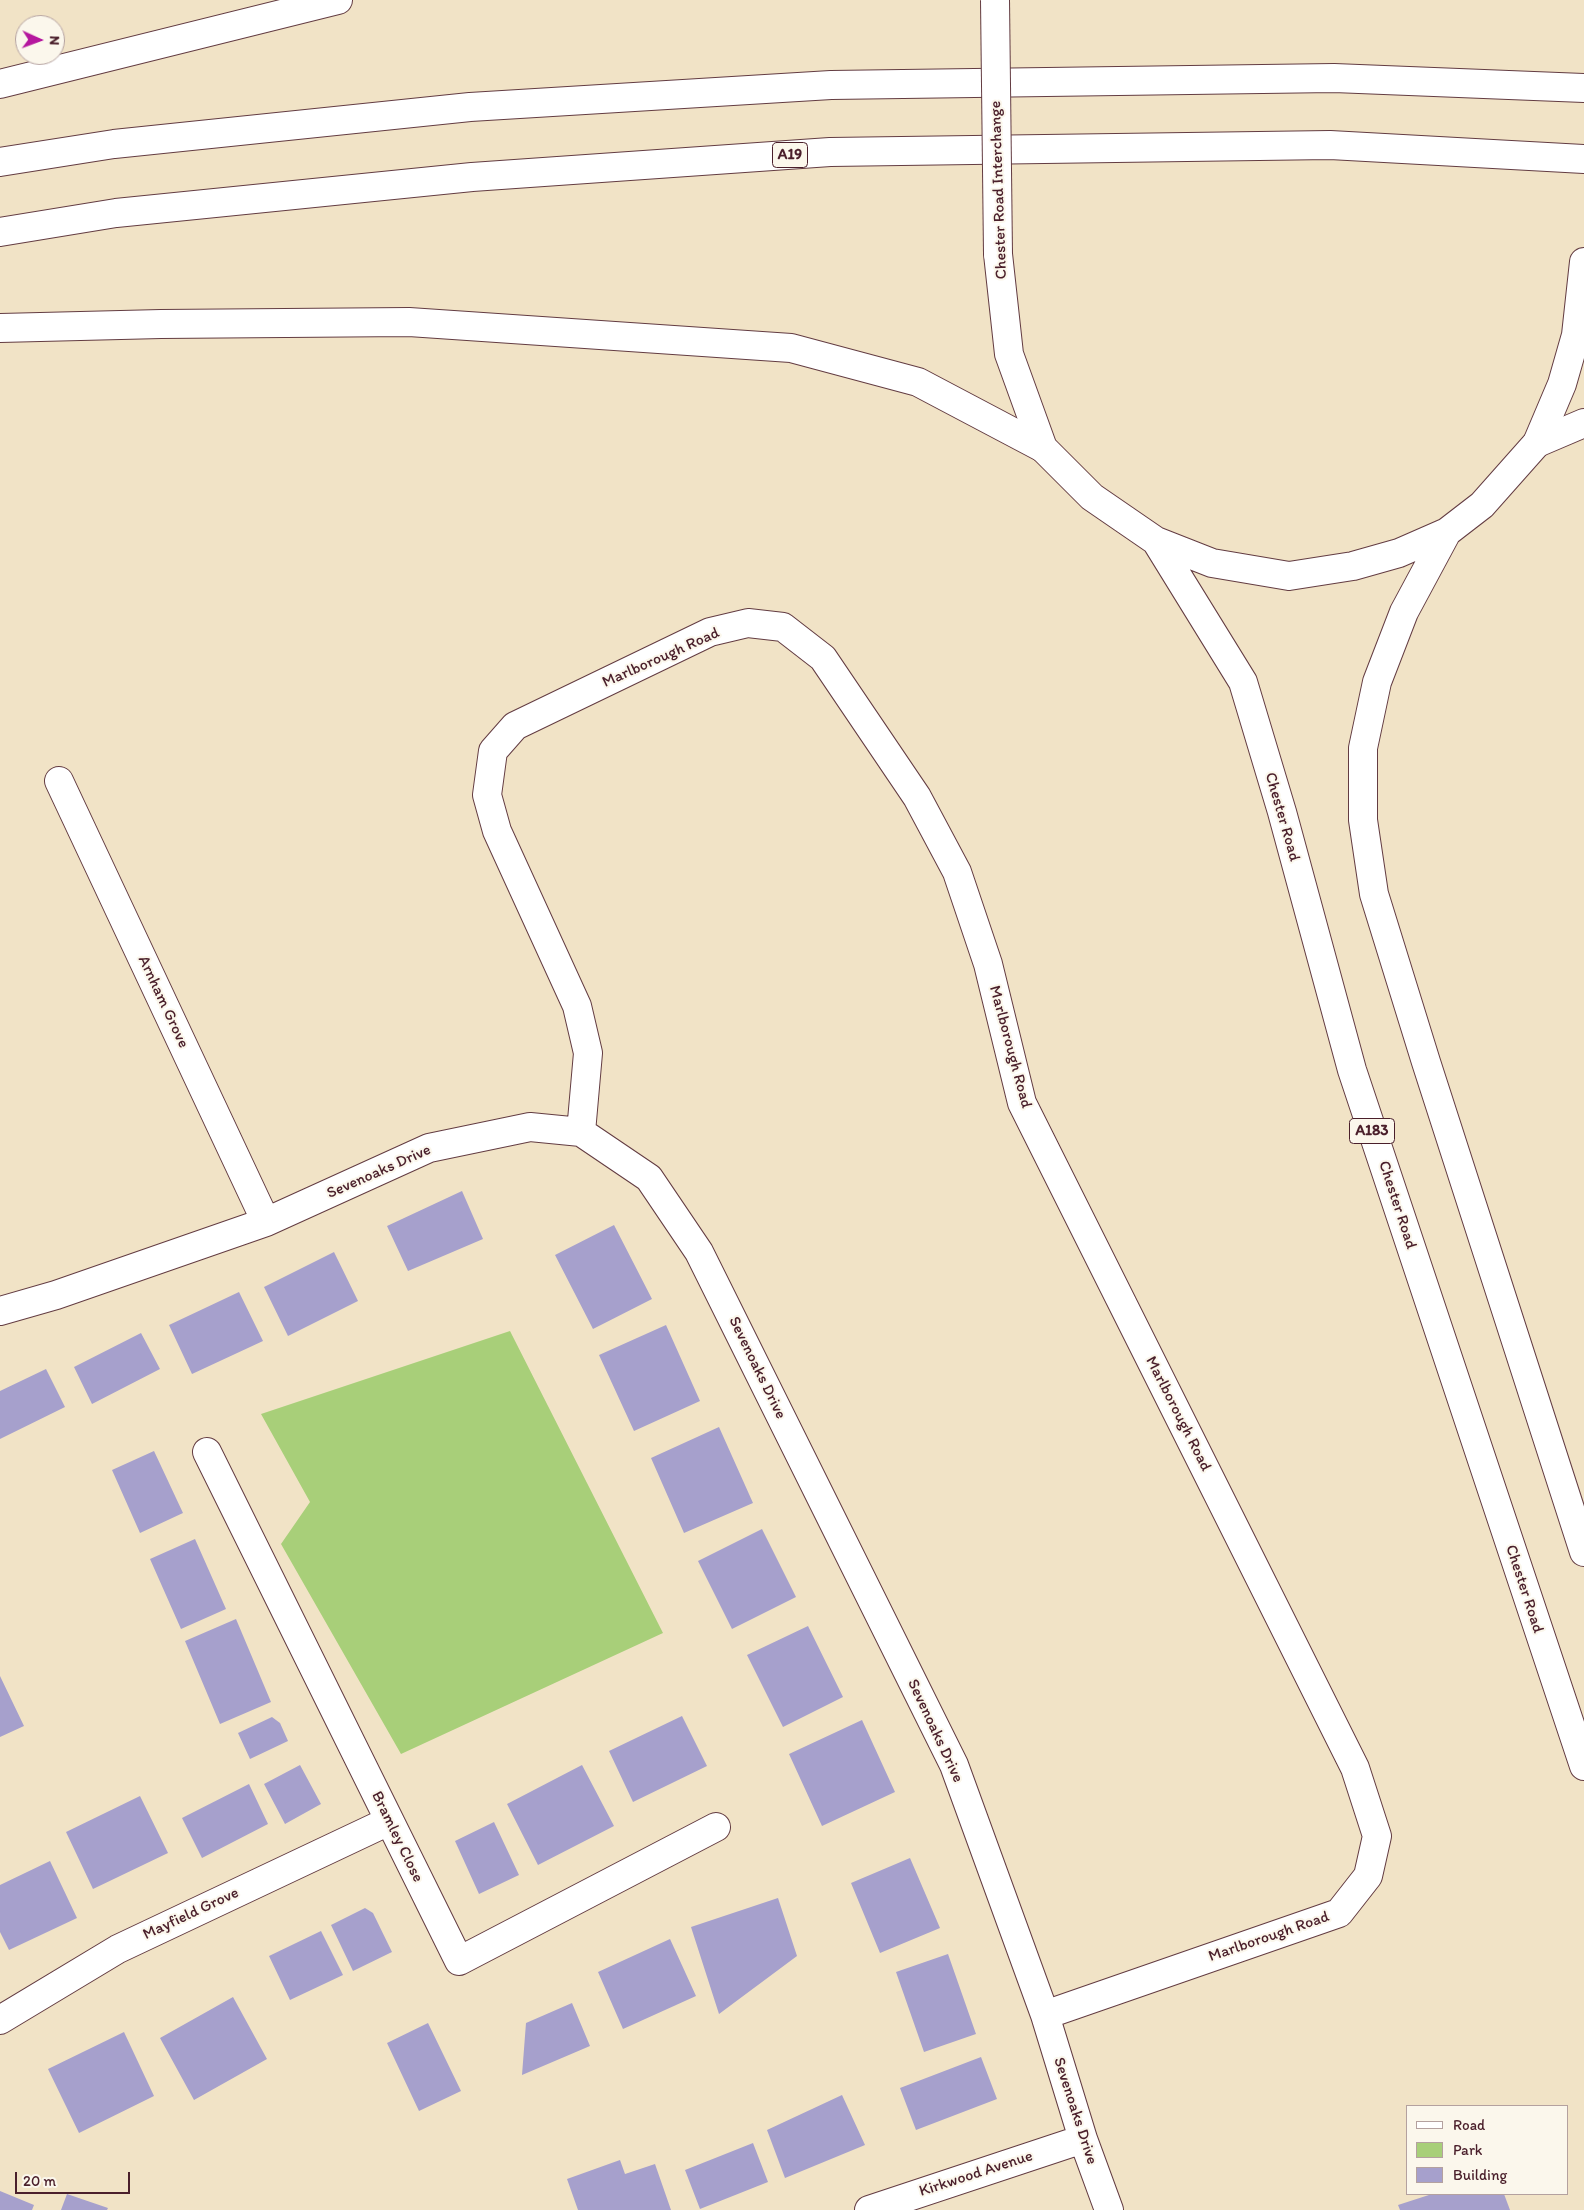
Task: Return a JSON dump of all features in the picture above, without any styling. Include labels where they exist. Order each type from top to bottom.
[{"type":"main road","points":[[0,84],[338,0]]},
{"type":"main road","name":"Chester Road Interchange","points":[[994,0],[998,254],[1009,354],[1043,448],[1092,497],[1156,541],[1212,562],[1289,576],[1353,566],[1398,553],[1448,532],[1482,505],[1537,443],[1562,384],[1574,343],[1584,262]]},
{"type":"main road","points":[[0,162],[114,144],[470,107],[831,85],[1334,78],[1584,88]]},
{"type":"main road","name":"A19","points":[[0,232],[116,213],[472,177],[830,152],[1330,145],[1584,159]]},
{"type":"main road","points":[[0,328],[161,324],[409,322],[790,348],[918,382],[1043,448]]},
{"type":"main road","points":[[1537,443],[1584,423]]},
{"type":"main road","points":[[1448,532],[1404,612],[1377,682],[1364,748],[1363,820],[1374,894],[1584,1552]]},
{"type":"main road","name":"Chester Road","points":[[1156,541],[1243,682],[1282,812],[1352,1070],[1584,1766]]},
{"type":"main road","name":"Marlborough Road","points":[[581,1132],[588,1053],[577,1006],[497,831],[487,795],[493,751],[515,726],[710,632],[748,623],[783,627],[823,658],[917,796],[956,872],[988,964],[1022,1103],[1355,1768],[1378,1836],[1368,1876],[1339,1913],[1045,2015]]},
{"type":"main road","name":"Arnham Grove","points":[[59,781],[266,1222]]},
{"type":"main road","name":"Sevenoaks Drive","points":[[0,1311],[56,1295],[266,1222],[429,1148],[530,1126],[581,1132],[649,1178],[699,1252],[954,1765],[1045,2015],[1083,2139],[1109,2210]]},
{"type":"main road","name":"Bramley Close","points":[[207,1452],[459,1961],[716,1827]]},
{"type":"main road","name":"Mayfield Grove","points":[[0,2020],[118,1949],[389,1821]]},
{"type":"main road","name":"Kirkwood Avenue","points":[[868,2210],[1083,2139]]},
{"type":"green space","points":[[510,1331],[663,1633],[401,1754],[281,1544],[310,1502],[261,1414]]},
{"type":"building","points":[[462,1191],[483,1239],[408,1271],[387,1226]]},
{"type":"building","points":[[614,1225],[652,1299],[593,1329],[555,1255]]},
{"type":"building","points":[[334,1252],[358,1301],[288,1336],[264,1287]]},
{"type":"building","points":[[239,1292],[263,1341],[192,1374],[169,1325]]},
{"type":"building","points":[[666,1325],[700,1401],[634,1431],[599,1355]]},
{"type":"building","points":[[141,1333],[160,1369],[92,1404],[74,1367]]},
{"type":"building","points":[[46,1369],[65,1407],[0,1439],[0,1391]]},
{"type":"building","points":[[719,1427],[753,1503],[684,1533],[651,1458]]},
{"type":"building","points":[[154,1451],[183,1513],[140,1533],[112,1470]]},
{"type":"building","points":[[762,1529],[796,1597],[732,1629],[698,1561]]},
{"type":"building","points":[[195,1539],[226,1609],[181,1629],[150,1559]]},
{"type":"building","points":[[236,1619],[271,1702],[220,1724],[185,1641]]},
{"type":"building","points":[[808,1626],[843,1697],[783,1727],[747,1655]]},
{"type":"building","points":[[0,1676],[24,1726],[0,1737]]},
{"type":"building","points":[[682,1716],[707,1766],[633,1802],[609,1751]]},
{"type":"building","points":[[272,1717],[280,1723],[288,1741],[250,1759],[238,1733]]},
{"type":"building","points":[[862,1720],[895,1792],[822,1826],[789,1754]]},
{"type":"building","points":[[300,1765],[321,1804],[285,1824],[264,1784]]},
{"type":"building","points":[[582,1765],[614,1826],[538,1865],[507,1804]]},
{"type":"building","points":[[249,1784],[268,1824],[202,1858],[182,1818]]},
{"type":"building","points":[[140,1796],[168,1853],[93,1889],[66,1832]]},
{"type":"building","points":[[494,1822],[519,1875],[479,1894],[455,1841]]},
{"type":"building","points":[[910,1858],[940,1928],[880,1953],[851,1883]]},
{"type":"building","points":[[50,1861],[77,1918],[9,1950],[0,1932],[0,1885]]},
{"type":"building","points":[[778,1898],[797,1956],[719,2014],[691,1927]]},
{"type":"building","points":[[365,1908],[373,1913],[392,1952],[353,1971],[331,1925]]},
{"type":"building","points":[[321,1931],[343,1975],[290,2000],[269,1956]]},
{"type":"building","points":[[670,1939],[696,1996],[623,2029],[598,1972]]},
{"type":"building","points":[[948,1954],[976,2034],[924,2052],[896,1972]]},
{"type":"building","points":[[233,1997],[267,2059],[194,2100],[160,2038]]},
{"type":"building","points":[[572,2003],[590,2046],[522,2075],[526,2023]]},
{"type":"building","points":[[428,2023],[461,2091],[419,2111],[387,2043]]},
{"type":"building","points":[[124,2032],[154,2096],[79,2133],[48,2069]]},
{"type":"building","points":[[981,2057],[997,2099],[916,2130],[900,2088]]},
{"type":"building","points":[[842,2095],[865,2145],[785,2178],[767,2130]]},
{"type":"building","points":[[753,2143],[768,2182],[700,2209],[685,2170]]},
{"type":"building","points":[[620,2160],[625,2174],[655,2164],[671,2210],[578,2210],[567,2179]]},
{"type":"building","points":[[0,2191],[34,2205],[32,2210],[0,2210]]},
{"type":"building","points":[[67,2194],[108,2208],[107,2210],[61,2210]]},
{"type":"building","points":[[1429,2195],[1504,2195],[1510,2210],[1400,2210],[1398,2205]]}]
